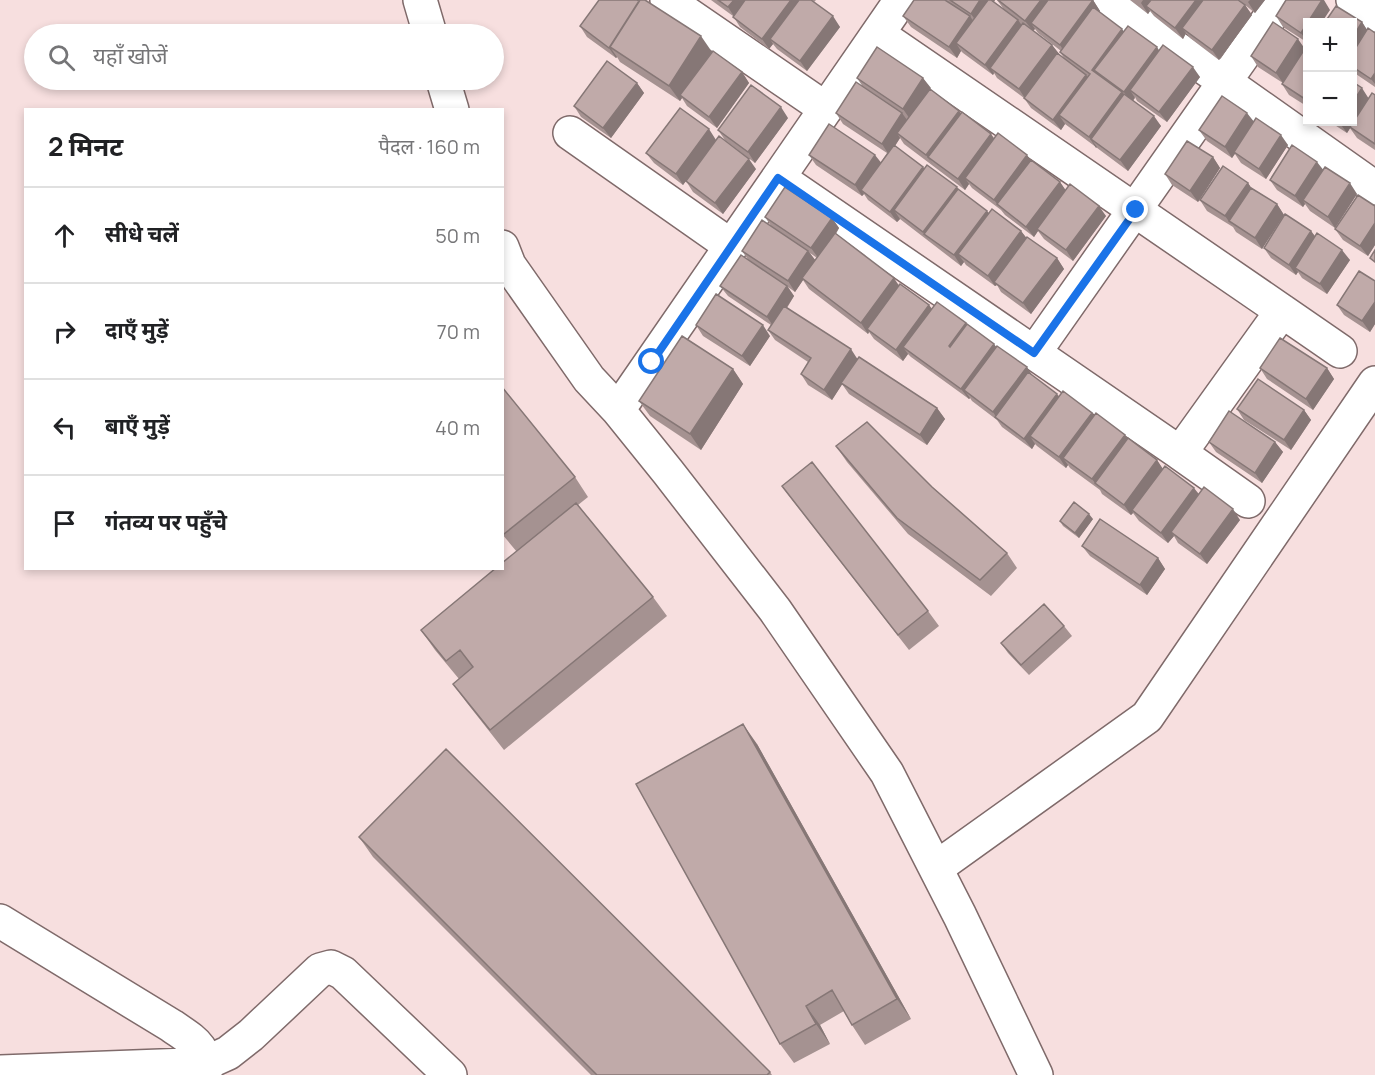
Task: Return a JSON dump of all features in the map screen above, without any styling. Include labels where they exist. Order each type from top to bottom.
[{"type":"street","points":[[420,0],[427,24]]},
{"type":"street","points":[[667,0],[826,109]]},
{"type":"street","points":[[618,410],[901,0]]},
{"type":"street","points":[[1107,0],[1375,188]]},
{"type":"street","points":[[1034,353],[1282,0]]},
{"type":"street","points":[[1353,0],[1375,15]]},
{"type":"street","points":[[878,34],[1340,351]]},
{"type":"street","points":[[446,90],[451,108]]},
{"type":"street","points":[[570,133],[731,246]]},
{"type":"street","points":[[778,178],[1248,501]]},
{"type":"street","points":[[504,252],[509,265],[589,379],[618,410],[668,472],[775,610],[887,773],[936,868],[1036,1075]]},
{"type":"street","points":[[1180,453],[1282,311]]},
{"type":"street","points":[[936,868],[1147,717],[1375,383]]},
{"type":"street","points":[[2,927],[172,1026],[192,1040],[202,1051],[206,1069]]},
{"type":"street","points":[[0,1072],[187,1065],[206,1069],[251,1035],[320,970],[331,967],[343,973],[450,1075]]},
{"type":"building","points":[[599,0],[639,1],[609,48],[580,26]]},
{"type":"building","points":[[640,0],[645,0],[701,36],[669,86],[610,47]]},
{"type":"building","points":[[718,0],[734,0],[728,7]]},
{"type":"building","points":[[745,0],[791,0],[762,39],[733,17]]},
{"type":"building","points":[[799,0],[811,0],[833,16],[800,61],[770,39]]},
{"type":"building","points":[[914,0],[945,0],[970,16],[949,47],[903,16]]},
{"type":"building","points":[[950,0],[980,0],[971,14]]},
{"type":"building","points":[[988,0],[1018,20],[985,65],[956,43]]},
{"type":"building","points":[[998,0],[1041,0],[1025,21]]},
{"type":"building","points":[[1048,0],[1093,0],[1060,45],[1031,23]]},
{"type":"building","points":[[1151,0],[1196,0],[1175,28],[1146,6]]},
{"type":"building","points":[[1203,0],[1238,0],[1245,5],[1212,50],[1182,28]]},
{"type":"building","points":[[1286,0],[1322,0],[1311,18],[1303,18],[1301,33],[1276,16]]},
{"type":"building","points":[[1336,6],[1356,18],[1328,18]]},
{"type":"building","points":[[1093,7],[1122,29],[1092,70],[1122,92],[1089,137],[1059,115],[1090,74],[1060,52]]},
{"type":"building","points":[[1357,19],[1362,22],[1357,30]]},
{"type":"building","points":[[1273,22],[1298,39],[1276,73],[1251,56]]},
{"type":"building","points":[[1023,23],[1052,45],[1019,89],[990,68]]},
{"type":"building","points":[[1128,26],[1157,47],[1124,92],[1094,70]]},
{"type":"building","points":[[1368,28],[1375,33],[1375,73],[1371,79],[1357,70],[1357,46]]},
{"type":"building","points":[[1163,45],[1193,67],[1159,112],[1130,90]]},
{"type":"building","points":[[877,47],[923,78],[903,109],[857,78]]},
{"type":"building","points":[[713,51],[742,72],[709,117],[680,95]]},
{"type":"building","points":[[1303,52],[1303,98],[1282,84]]},
{"type":"building","points":[[1057,53],[1086,75],[1053,120],[1024,98]]},
{"type":"building","points":[[607,61],[637,83],[603,128],[574,106]]},
{"type":"building","points":[[856,82],[902,113],[882,144],[836,113]]},
{"type":"building","points":[[751,85],[781,107],[748,152],[718,130]]},
{"type":"building","points":[[1357,85],[1362,88],[1357,96]]},
{"type":"building","points":[[930,89],[959,111],[926,155],[897,133]]},
{"type":"building","points":[[1372,93],[1375,95],[1375,144],[1350,127],[1357,126],[1357,116]]},
{"type":"building","points":[[1124,94],[1154,116],[1120,160],[1091,139]]},
{"type":"building","points":[[1222,96],[1247,113],[1225,147],[1199,130]]},
{"type":"building","points":[[680,108],[709,129],[676,174],[646,153]]},
{"type":"building","points":[[962,112],[991,134],[958,179],[928,157]]},
{"type":"building","points":[[1256,118],[1281,135],[1259,169],[1234,152]]},
{"type":"building","points":[[829,124],[875,155],[855,185],[809,155]]},
{"type":"building","points":[[998,133],[1027,155],[994,200],[965,178]]},
{"type":"building","points":[[719,136],[749,159],[715,203],[686,181]]},
{"type":"building","points":[[1187,141],[1213,157],[1190,191],[1165,174]]},
{"type":"building","points":[[894,145],[923,167],[890,212],[861,190]]},
{"type":"building","points":[[1292,145],[1317,162],[1295,196],[1270,180]]},
{"type":"building","points":[[1031,160],[1060,182],[1026,227],[997,204]]},
{"type":"building","points":[[927,165],[957,187],[923,232],[894,210]]},
{"type":"building","points":[[1223,166],[1248,183],[1225,216],[1200,200]]},
{"type":"building","points":[[1325,167],[1350,183],[1328,217],[1303,200]]},
{"type":"building","points":[[1070,184],[1099,206],[1066,250],[1037,229]]},
{"type":"building","points":[[785,187],[832,218],[811,248],[765,217]]},
{"type":"building","points":[[1251,188],[1277,204],[1255,238],[1229,221]]},
{"type":"building","points":[[958,189],[987,211],[954,255],[924,234]]},
{"type":"building","points":[[1358,195],[1375,206],[1375,223],[1360,246],[1335,229]]},
{"type":"building","points":[[992,209],[1021,231],[988,276],[958,254]]},
{"type":"building","points":[[1285,214],[1311,231],[1289,265],[1264,248]]},
{"type":"building","points":[[762,220],[808,251],[788,281],[742,251]]},
{"type":"building","points":[[835,233],[894,278],[861,323],[802,278]]},
{"type":"building","points":[[1317,233],[1342,250],[1320,284],[1295,268]]},
{"type":"building","points":[[1027,237],[1057,258],[1023,303],[994,282]]},
{"type":"building","points":[[1375,250],[1375,262],[1370,258]]},
{"type":"building","points":[[741,255],[787,286],[767,317],[720,286]]},
{"type":"building","points":[[1359,271],[1375,281],[1375,302],[1362,321],[1337,305]]},
{"type":"building","points":[[900,284],[929,305],[896,350],[867,329]]},
{"type":"building","points":[[716,294],[763,325],[742,356],[696,325]]},
{"type":"building","points":[[937,302],[966,323],[950,347],[967,324],[994,344],[961,389],[903,347]]},
{"type":"building","points":[[784,306],[851,349],[824,390],[801,374],[811,358],[768,330]]},
{"type":"building","points":[[682,336],[733,369],[690,434],[639,401]]},
{"type":"building","points":[[1280,338],[1327,368],[1306,399],[1260,368]]},
{"type":"building","points":[[997,346],[1027,367],[993,412],[964,390]]},
{"type":"building","points":[[859,357],[937,408],[920,435],[841,383]]},
{"type":"building","points":[[1028,372],[1057,394],[1024,439],[995,417]]},
{"type":"building","points":[[1258,379],[1304,410],[1284,440],[1237,409]]},
{"type":"building","points":[[504,389],[575,477],[504,534]]},
{"type":"building","points":[[1063,391],[1092,413],[1059,457],[1030,436]]},
{"type":"building","points":[[1229,411],[1275,442],[1255,473],[1209,442]]},
{"type":"building","points":[[1096,413],[1125,435],[1092,479],[1063,458]]},
{"type":"building","points":[[867,422],[932,487],[1007,553],[980,580],[897,518],[836,446]]},
{"type":"building","points":[[1128,438],[1157,460],[1124,505],[1095,483]]},
{"type":"building","points":[[812,462],[928,611],[898,635],[782,486]]},
{"type":"building","points":[[1165,466],[1194,488],[1161,533],[1132,510]]},
{"type":"building","points":[[1204,487],[1233,509],[1200,554],[1171,532]]},
{"type":"building","points":[[1074,502],[1089,514],[1075,533],[1060,521]]},
{"type":"building","points":[[576,503],[653,597],[490,730],[453,684],[473,667],[460,650],[446,661],[421,630],[494,570],[504,570],[504,561]]},
{"type":"building","points":[[1100,519],[1158,558],[1140,585],[1082,546]]},
{"type":"building","points":[[1044,604],[1064,626],[1021,665],[1001,643]]},
{"type":"building","points":[[743,724],[897,999],[852,1025],[832,990],[806,1006],[816,1024],[780,1044],[636,784]]},
{"type":"building","points":[[446,749],[770,1072],[767,1075],[597,1075],[359,837]]},
{"type":"route","points":[[652,362],[778,178],[1034,353],[1136,210]]}]
